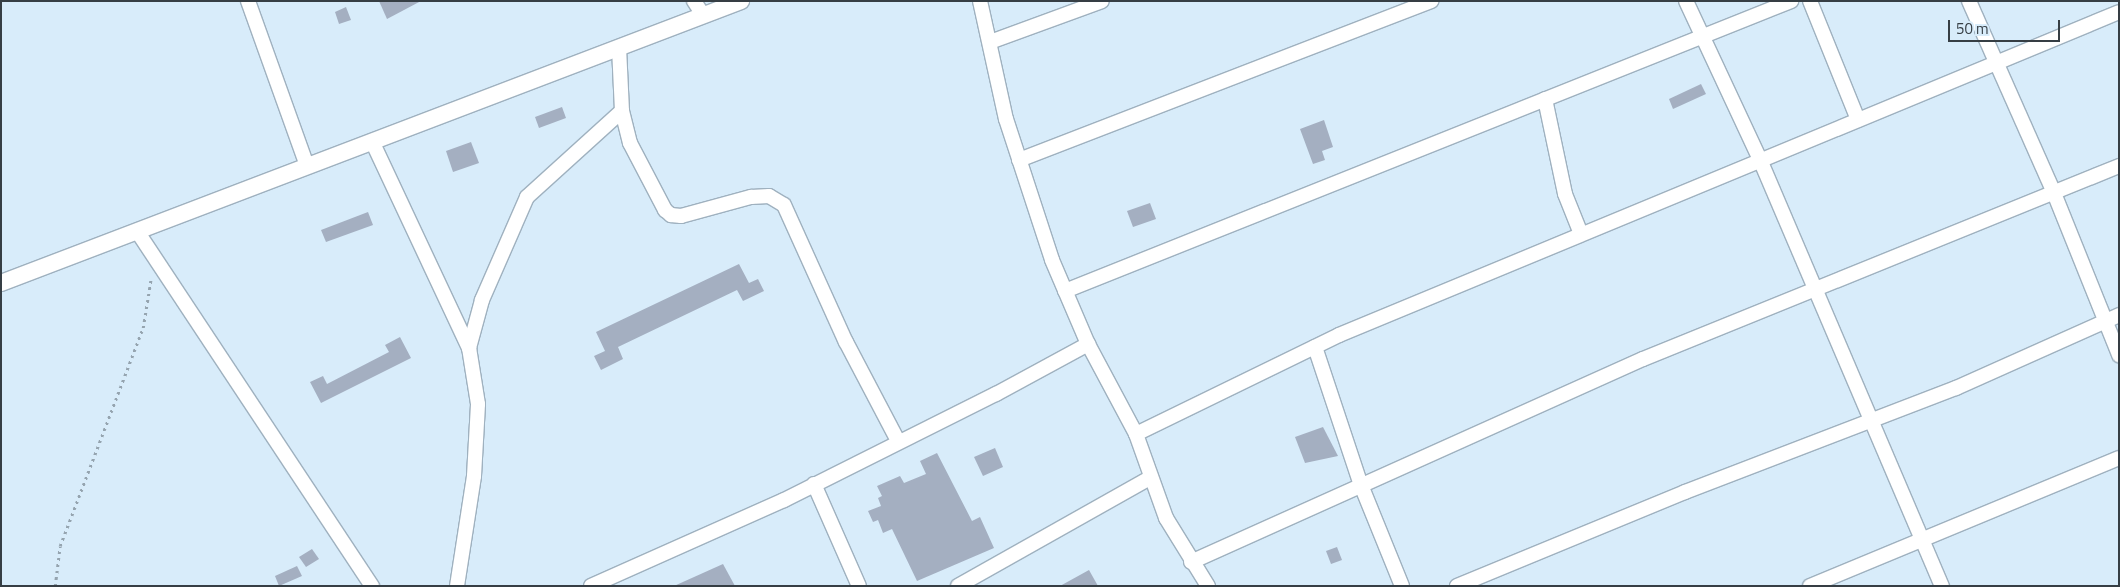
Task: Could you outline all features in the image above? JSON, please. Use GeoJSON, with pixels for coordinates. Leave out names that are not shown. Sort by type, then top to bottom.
{"type":"FeatureCollection","features":[{"type":"Feature","properties":{"kind":"street"},"geometry":{"type":"LineString","coordinates":[[248,1],[308,166]]}},
{"type":"Feature","properties":{"kind":"street"},"geometry":{"type":"LineString","coordinates":[[694,1],[703,15]]}},
{"type":"Feature","properties":{"kind":"street"},"geometry":{"type":"LineString","coordinates":[[1,283],[741,1]]}},
{"type":"Feature","properties":{"kind":"street"},"geometry":{"type":"LineString","coordinates":[[980,1],[1006,119],[1065,291],[1088,344],[1136,434],[1150,478],[1166,518],[1191,562],[1208,586]]}},
{"type":"Feature","properties":{"kind":"street"},"geometry":{"type":"LineString","coordinates":[[990,42],[1102,1]]}},
{"type":"Feature","properties":{"kind":"street"},"geometry":{"type":"LineString","coordinates":[[1019,160],[1431,1]]}},
{"type":"Feature","properties":{"kind":"street"},"geometry":{"type":"LineString","coordinates":[[1686,1],[1700,36],[1762,162],[1942,586]]}},
{"type":"Feature","properties":{"kind":"street"},"geometry":{"type":"LineString","coordinates":[[1065,291],[1791,1]]}},
{"type":"Feature","properties":{"kind":"street"},"geometry":{"type":"LineString","coordinates":[[1810,1],[1858,120]]}},
{"type":"Feature","properties":{"kind":"street"},"geometry":{"type":"LineString","coordinates":[[1969,1],[2054,193],[2119,356]]}},
{"type":"Feature","properties":{"kind":"street"},"geometry":{"type":"LineString","coordinates":[[1136,434],[1315,347],[1581,234],[1762,162],[1858,120],[2119,12]]}},
{"type":"Feature","properties":{"kind":"street"},"geometry":{"type":"LineString","coordinates":[[619,47],[622,111],[630,143],[665,210],[671,215],[681,216],[751,198],[769,196],[784,205],[846,342],[898,441]]}},
{"type":"Feature","properties":{"kind":"street"},"geometry":{"type":"LineString","coordinates":[[1545,99],[1565,194],[1581,234]]}},
{"type":"Feature","properties":{"kind":"street"},"geometry":{"type":"LineString","coordinates":[[469,348],[482,300],[527,197],[622,111]]}},
{"type":"Feature","properties":{"kind":"street"},"geometry":{"type":"LineString","coordinates":[[372,141],[469,348],[478,404],[474,476],[457,586]]}},
{"type":"Feature","properties":{"kind":"street"},"geometry":{"type":"LineString","coordinates":[[1191,562],[1643,359],[2119,166]]}},
{"type":"Feature","properties":{"kind":"street"},"geometry":{"type":"LineString","coordinates":[[138,231],[372,586]]}},
{"type":"Feature","properties":{"kind":"street"},"geometry":{"type":"LineString","coordinates":[[1457,586],[1685,492],[1956,388],[2119,315]]}},
{"type":"Feature","properties":{"kind":"street"},"geometry":{"type":"LineString","coordinates":[[592,586],[814,484],[996,394],[1088,344]]}},
{"type":"Feature","properties":{"kind":"street"},"geometry":{"type":"LineString","coordinates":[[1315,347],[1361,485],[1402,586]]}},
{"type":"Feature","properties":{"kind":"street"},"geometry":{"type":"LineString","coordinates":[[1810,586],[2119,458]]}},
{"type":"Feature","properties":{"kind":"street"},"geometry":{"type":"LineString","coordinates":[[958,586],[1150,478]]}},
{"type":"Feature","properties":{"kind":"street"},"geometry":{"type":"LineString","coordinates":[[814,484],[859,586]]}},
{"type":"Feature","properties":{"kind":"path"},"geometry":{"type":"LineString","coordinates":[[55,586],[60,546],[142,328],[154,257]]}},
{"type":"Feature","properties":{"kind":"building"},"geometry":{"type":"Polygon","coordinates":[[[379,1],[421,1],[387,19],[379,1]]]}},
{"type":"Feature","properties":{"kind":"building"},"geometry":{"type":"Polygon","coordinates":[[[346,7],[351,20],[339,24],[335,12],[346,7]]]}},
{"type":"Feature","properties":{"kind":"building"},"geometry":{"type":"Polygon","coordinates":[[[1701,84],[1706,94],[1673,109],[1669,99],[1701,84]]]}},
{"type":"Feature","properties":{"kind":"building"},"geometry":{"type":"Polygon","coordinates":[[[562,107],[566,118],[539,128],[535,117],[562,107]]]}},
{"type":"Feature","properties":{"kind":"building"},"geometry":{"type":"Polygon","coordinates":[[[1324,120],[1333,147],[1322,151],[1325,160],[1313,164],[1300,129],[1324,120]]]}},
{"type":"Feature","properties":{"kind":"building"},"geometry":{"type":"Polygon","coordinates":[[[471,142],[479,163],[453,172],[446,151],[471,142]]]}},
{"type":"Feature","properties":{"kind":"building"},"geometry":{"type":"Polygon","coordinates":[[[1150,203],[1156,219],[1133,227],[1127,211],[1150,203]]]}},
{"type":"Feature","properties":{"kind":"building"},"geometry":{"type":"Polygon","coordinates":[[[368,212],[373,225],[326,242],[321,230],[368,212]]]}},
{"type":"Feature","properties":{"kind":"building"},"geometry":{"type":"Polygon","coordinates":[[[739,264],[749,283],[758,279],[764,291],[743,301],[737,290],[618,347],[623,359],[601,370],[594,356],[605,351],[596,332],[739,264]]]}},
{"type":"Feature","properties":{"kind":"building"},"geometry":{"type":"Polygon","coordinates":[[[400,337],[411,358],[321,403],[310,382],[323,376],[327,384],[389,352],[385,345],[400,337]]]}},
{"type":"Feature","properties":{"kind":"building"},"geometry":{"type":"Polygon","coordinates":[[[1323,427],[1338,456],[1305,463],[1295,437],[1323,427]]]}},
{"type":"Feature","properties":{"kind":"building"},"geometry":{"type":"Polygon","coordinates":[[[995,448],[1003,467],[983,476],[974,457],[995,448]]]}},
{"type":"Feature","properties":{"kind":"building"},"geometry":{"type":"Polygon","coordinates":[[[937,453],[972,521],[980,517],[994,548],[917,581],[892,529],[883,533],[878,520],[873,522],[868,511],[881,506],[878,498],[882,496],[877,486],[900,476],[904,483],[926,474],[920,461],[937,453]]]}},
{"type":"Feature","properties":{"kind":"building"},"geometry":{"type":"Polygon","coordinates":[[[1337,547],[1342,560],[1331,564],[1326,551],[1337,547]]]}},
{"type":"Feature","properties":{"kind":"building"},"geometry":{"type":"Polygon","coordinates":[[[312,549],[319,559],[306,567],[299,557],[312,549]]]}},
{"type":"Feature","properties":{"kind":"building"},"geometry":{"type":"Polygon","coordinates":[[[723,564],[735,586],[674,586],[723,564]]]}},
{"type":"Feature","properties":{"kind":"building"},"geometry":{"type":"Polygon","coordinates":[[[297,566],[302,576],[279,586],[275,576],[297,566]]]}},
{"type":"Feature","properties":{"kind":"building"},"geometry":{"type":"Polygon","coordinates":[[[1089,570],[1098,586],[1060,586],[1089,570]]]}}]}
